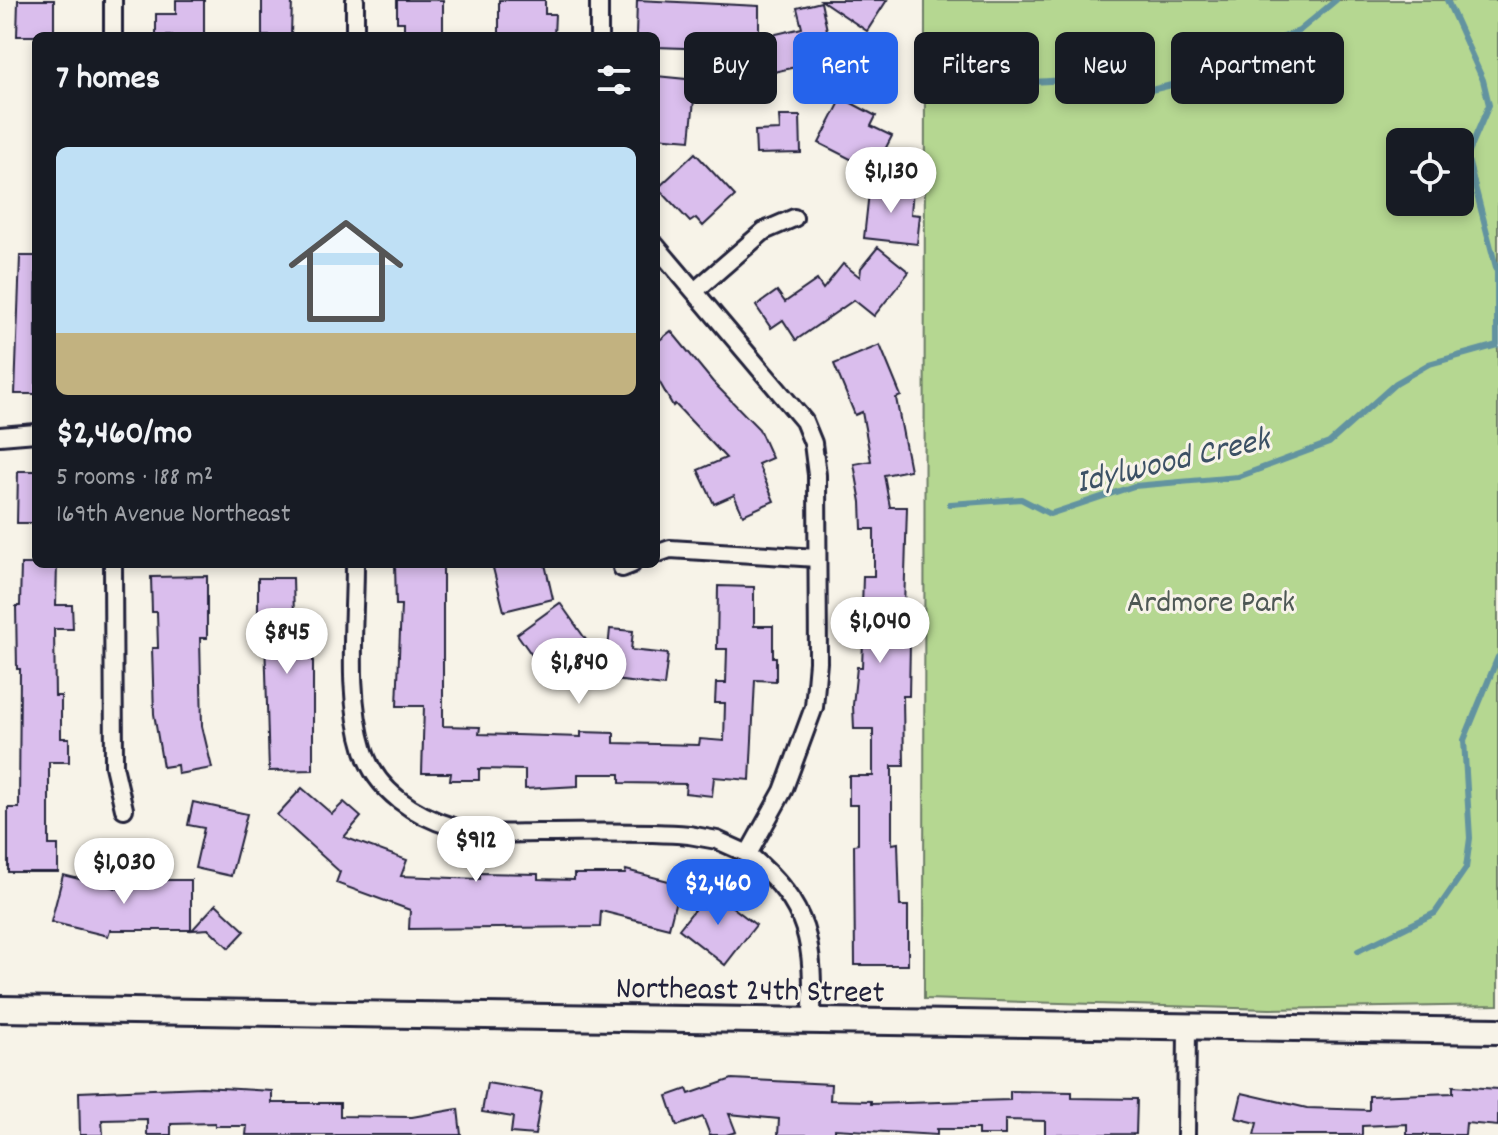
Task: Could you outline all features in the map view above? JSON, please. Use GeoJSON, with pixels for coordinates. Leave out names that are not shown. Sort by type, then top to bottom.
{"type":"FeatureCollection","features":[{"type":"Feature","properties":{"kind":"main road","name":"Northeast 24th Street"},"geometry":{"type":"LineString","coordinates":[[0,1009],[1498,1031]]}},
{"type":"Feature","properties":{"kind":"street"},"geometry":{"type":"LineString","coordinates":[[113,0],[113,32]]}},
{"type":"Feature","properties":{"kind":"street"},"geometry":{"type":"LineString","coordinates":[[355,0],[355,32]]}},
{"type":"Feature","properties":{"kind":"street"},"geometry":{"type":"LineString","coordinates":[[599,0],[599,32]]}},
{"type":"Feature","properties":{"kind":"street"},"geometry":{"type":"LineString","coordinates":[[696,290],[764,231],[794,218]]}},
{"type":"Feature","properties":{"kind":"street"},"geometry":{"type":"LineString","coordinates":[[660,250],[804,421],[813,443],[817,475],[818,662],[814,707],[788,780],[748,854]]}},
{"type":"Feature","properties":{"kind":"street"},"geometry":{"type":"LineString","coordinates":[[0,436],[32,433]]}},
{"type":"Feature","properties":{"kind":"street"},"geometry":{"type":"LineString","coordinates":[[660,553],[670,549],[817,558]]}},
{"type":"Feature","properties":{"kind":"street"},"geometry":{"type":"LineString","coordinates":[[113,568],[114,766],[124,809]]}},
{"type":"Feature","properties":{"kind":"street"},"geometry":{"type":"LineString","coordinates":[[355,568],[355,713],[365,754],[379,780],[399,800],[455,828],[489,833],[689,835],[717,840],[748,854],[783,889],[801,916],[813,958],[812,1021]]}},
{"type":"Feature","properties":{"kind":"street"},"geometry":{"type":"LineString","coordinates":[[1186,1135],[1187,1027]]}},
{"type":"Feature","properties":{"kind":"green space","name":"Ardmore Park"},"geometry":{"type":"Polygon","coordinates":[[[925,0],[1498,0],[1498,1005],[1270,1009],[924,999],[925,104],[1039,104],[1039,32],[925,32],[925,0]]]}},
{"type":"Feature","properties":{"kind":"building"},"geometry":{"type":"Polygon","coordinates":[[[18,0],[54,0],[54,32],[17,36],[18,0]]]}},
{"type":"Feature","properties":{"kind":"building"},"geometry":{"type":"Polygon","coordinates":[[[176,0],[204,0],[204,32],[156,32],[156,14],[176,14],[176,0]]]}},
{"type":"Feature","properties":{"kind":"building"},"geometry":{"type":"Polygon","coordinates":[[[262,0],[292,0],[291,32],[262,32],[262,0]]]}},
{"type":"Feature","properties":{"kind":"building"},"geometry":{"type":"Polygon","coordinates":[[[397,0],[443,0],[443,32],[404,32],[404,22],[397,22],[397,0]]]}},
{"type":"Feature","properties":{"kind":"building"},"geometry":{"type":"Polygon","coordinates":[[[499,0],[545,0],[545,14],[555,14],[554,32],[499,32],[499,0]]]}},
{"type":"Feature","properties":{"kind":"building"},"geometry":{"type":"Polygon","coordinates":[[[637,0],[759,6],[759,32],[684,32],[684,48],[660,47],[660,32],[636,32],[637,0]]]}},
{"type":"Feature","properties":{"kind":"building"},"geometry":{"type":"Polygon","coordinates":[[[821,0],[887,0],[867,31],[821,0]]]}},
{"type":"Feature","properties":{"kind":"building"},"geometry":{"type":"Polygon","coordinates":[[[821,2],[827,32],[793,32],[793,67],[777,71],[777,34],[802,28],[797,8],[821,2]]]}},
{"type":"Feature","properties":{"kind":"building"},"geometry":{"type":"Polygon","coordinates":[[[660,76],[684,79],[684,104],[694,104],[690,140],[660,137],[660,76]]]}},
{"type":"Feature","properties":{"kind":"building"},"geometry":{"type":"Polygon","coordinates":[[[839,104],[853,104],[876,116],[871,126],[892,136],[874,171],[819,143],[839,104]]]}},
{"type":"Feature","properties":{"kind":"building"},"geometry":{"type":"Polygon","coordinates":[[[779,116],[800,116],[801,153],[756,154],[755,131],[780,130],[779,116]]]}},
{"type":"Feature","properties":{"kind":"building"},"geometry":{"type":"Polygon","coordinates":[[[695,153],[735,196],[703,226],[696,218],[690,222],[660,190],[660,186],[695,153]]]}},
{"type":"Feature","properties":{"kind":"building"},"geometry":{"type":"Polygon","coordinates":[[[870,183],[913,188],[911,214],[920,215],[917,244],[864,238],[870,183]]]}},
{"type":"Feature","properties":{"kind":"building"},"geometry":{"type":"Polygon","coordinates":[[[878,247],[909,272],[874,316],[854,300],[796,340],[783,320],[771,328],[756,306],[777,291],[785,302],[817,280],[823,289],[843,264],[860,277],[861,268],[878,247]]]}},
{"type":"Feature","properties":{"kind":"building"},"geometry":{"type":"Polygon","coordinates":[[[20,256],[32,256],[32,394],[15,394],[20,256]]]}},
{"type":"Feature","properties":{"kind":"building"},"geometry":{"type":"Polygon","coordinates":[[[671,331],[713,382],[759,429],[772,458],[758,464],[774,501],[743,515],[734,495],[714,504],[698,470],[726,458],[675,404],[673,406],[660,383],[660,340],[671,331]]]}},
{"type":"Feature","properties":{"kind":"building"},"geometry":{"type":"Polygon","coordinates":[[[880,345],[901,396],[896,398],[910,470],[884,475],[890,507],[907,507],[903,642],[910,642],[909,696],[903,696],[904,766],[892,766],[892,844],[898,843],[900,906],[908,906],[908,965],[855,965],[854,845],[858,844],[858,805],[849,805],[849,776],[873,776],[873,729],[854,729],[853,705],[857,667],[862,667],[863,641],[873,641],[874,608],[862,608],[863,576],[874,576],[874,529],[862,529],[854,464],[871,461],[862,412],[855,415],[834,364],[880,345]]]}},
{"type":"Feature","properties":{"kind":"building"},"geometry":{"type":"Polygon","coordinates":[[[18,471],[32,471],[32,523],[17,523],[18,471]]]}},
{"type":"Feature","properties":{"kind":"building"},"geometry":{"type":"Polygon","coordinates":[[[21,564],[32,564],[32,568],[57,568],[56,605],[72,605],[73,629],[54,629],[55,696],[61,696],[61,738],[69,738],[69,762],[49,762],[49,845],[58,845],[58,872],[8,872],[8,808],[19,808],[20,669],[17,669],[16,606],[20,606],[21,564]]]}},
{"type":"Feature","properties":{"kind":"building"},"geometry":{"type":"Polygon","coordinates":[[[395,568],[443,568],[443,726],[480,727],[479,734],[581,737],[581,732],[614,733],[614,743],[699,745],[700,739],[724,741],[725,703],[715,703],[716,683],[726,683],[727,649],[717,649],[718,586],[754,587],[754,626],[773,626],[776,681],[755,680],[750,780],[714,777],[712,796],[685,793],[686,784],[620,783],[620,774],[578,774],[578,786],[525,789],[525,770],[479,769],[479,780],[450,780],[451,773],[422,773],[424,706],[397,706],[401,605],[396,605],[395,568]]]}},
{"type":"Feature","properties":{"kind":"building"},"geometry":{"type":"Polygon","coordinates":[[[493,568],[546,568],[553,599],[504,611],[493,568]]]}},
{"type":"Feature","properties":{"kind":"building"},"geometry":{"type":"Polygon","coordinates":[[[207,576],[207,638],[200,638],[202,726],[212,768],[178,774],[177,765],[163,767],[154,714],[152,648],[158,648],[157,612],[152,612],[151,577],[207,576]]]}},
{"type":"Feature","properties":{"kind":"building"},"geometry":{"type":"Polygon","coordinates":[[[258,578],[293,578],[294,617],[313,617],[313,770],[269,771],[265,639],[258,639],[258,578]]]}},
{"type":"Feature","properties":{"kind":"building"},"geometry":{"type":"Polygon","coordinates":[[[560,603],[596,654],[553,685],[517,634],[560,603]]]}},
{"type":"Feature","properties":{"kind":"building"},"geometry":{"type":"Polygon","coordinates":[[[610,629],[633,631],[631,650],[668,654],[664,686],[605,679],[610,629]]]}},
{"type":"Feature","properties":{"kind":"building"},"geometry":{"type":"Polygon","coordinates":[[[302,788],[332,814],[344,802],[361,817],[344,837],[407,860],[401,876],[480,879],[480,873],[538,874],[538,879],[574,880],[574,874],[625,874],[626,870],[680,884],[669,928],[601,911],[600,927],[409,929],[410,910],[336,883],[340,872],[277,815],[302,788]]]}},
{"type":"Feature","properties":{"kind":"building"},"geometry":{"type":"Polygon","coordinates":[[[193,802],[247,814],[231,876],[195,868],[204,828],[188,825],[193,802]]]}},
{"type":"Feature","properties":{"kind":"building"},"geometry":{"type":"Polygon","coordinates":[[[63,875],[132,892],[131,880],[191,880],[191,930],[110,930],[108,936],[51,922],[63,875]]]}},
{"type":"Feature","properties":{"kind":"building"},"geometry":{"type":"Polygon","coordinates":[[[710,890],[756,925],[725,965],[679,929],[710,890]]]}},
{"type":"Feature","properties":{"kind":"building"},"geometry":{"type":"Polygon","coordinates":[[[216,904],[245,931],[229,948],[209,929],[192,930],[216,904]]]}},
{"type":"Feature","properties":{"kind":"building"},"geometry":{"type":"Polygon","coordinates":[[[732,1079],[831,1084],[830,1100],[871,1101],[871,1104],[1010,1100],[1010,1091],[1072,1092],[1072,1098],[1137,1099],[1136,1134],[1045,1135],[1045,1121],[1005,1120],[1005,1135],[978,1135],[978,1129],[937,1129],[937,1135],[835,1129],[835,1135],[778,1135],[779,1119],[729,1114],[736,1132],[726,1135],[710,1135],[703,1117],[677,1126],[667,1096],[687,1089],[689,1094],[732,1079]]]}},
{"type":"Feature","properties":{"kind":"building"},"geometry":{"type":"Polygon","coordinates":[[[487,1083],[542,1092],[535,1135],[511,1133],[513,1117],[482,1112],[487,1083]]]}},
{"type":"Feature","properties":{"kind":"building"},"geometry":{"type":"Polygon","coordinates":[[[1453,1086],[1498,1089],[1498,1126],[1466,1123],[1465,1135],[1407,1135],[1407,1124],[1362,1126],[1362,1135],[1254,1135],[1257,1123],[1236,1118],[1242,1093],[1307,1108],[1369,1110],[1369,1096],[1453,1093],[1453,1086]]]}},
{"type":"Feature","properties":{"kind":"building"},"geometry":{"type":"Polygon","coordinates":[[[202,1087],[272,1091],[272,1103],[340,1103],[340,1116],[412,1117],[458,1109],[461,1135],[246,1135],[247,1126],[215,1126],[215,1123],[171,1124],[171,1135],[147,1135],[147,1119],[102,1120],[103,1135],[80,1135],[79,1092],[202,1087]]]}},
{"type":"Feature","properties":{"kind":"waterway"},"geometry":{"type":"LineString","coordinates":[[1039,82],[1085,79],[1147,91],[1188,81],[1228,59],[1299,31],[1336,0]]}},
{"type":"Feature","properties":{"kind":"waterway","name":"Idylwood Creek"},"geometry":{"type":"LineString","coordinates":[[950,504],[1021,499],[1050,514],[1134,486],[1238,477],[1329,443],[1396,383],[1429,364],[1497,345],[1497,271],[1467,156],[1489,105],[1483,80],[1447,0]]}},
{"type":"Feature","properties":{"kind":"waterway"},"geometry":{"type":"LineString","coordinates":[[1358,951],[1435,913],[1466,868],[1470,838],[1464,740],[1498,657]]}}]}
